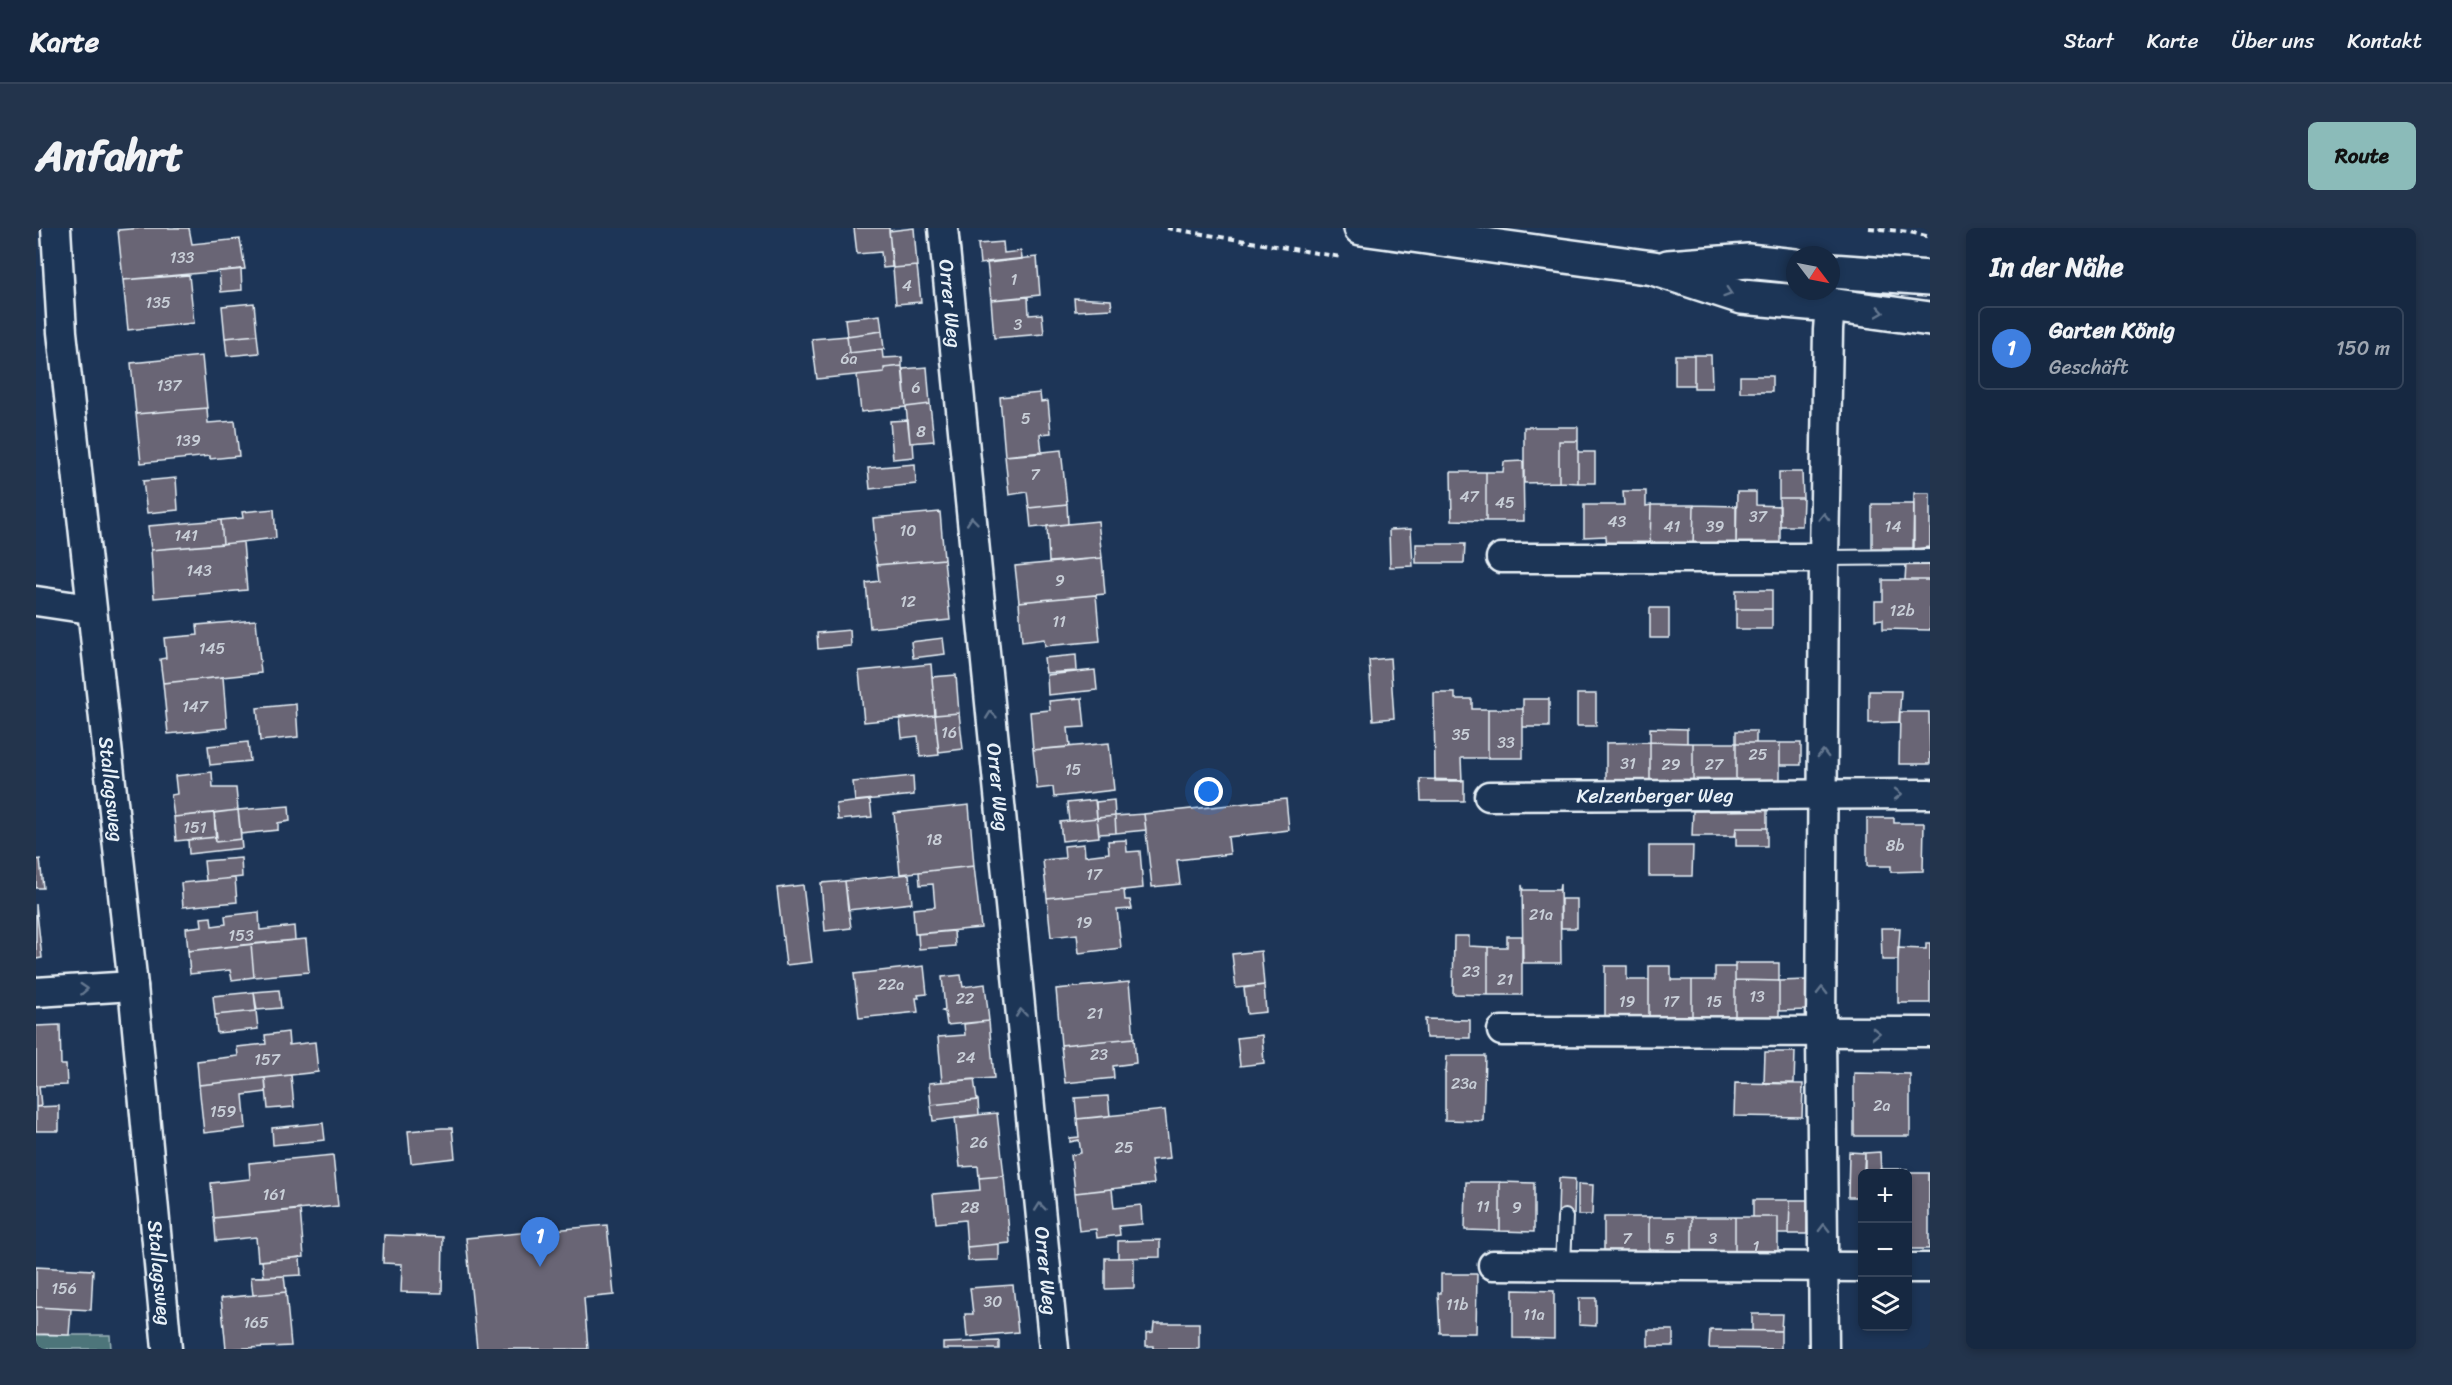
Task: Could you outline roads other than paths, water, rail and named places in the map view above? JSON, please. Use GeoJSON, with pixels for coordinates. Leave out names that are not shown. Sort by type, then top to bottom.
{"type":"FeatureCollection","features":[{"type":"Feature","properties":{"kind":"street","name":"Stallagsweg"},"geometry":{"type":"LineString","coordinates":[[56,228],[62,332],[90,609],[133,986],[167,1349]]}},
{"type":"Feature","properties":{"kind":"street","name":"Orrer Weg"},"geometry":{"type":"LineString","coordinates":[[943,228],[1054,1349]]}},
{"type":"Feature","properties":{"kind":"street"},"geometry":{"type":"LineString","coordinates":[[1361,228],[1451,234],[1653,268],[1742,297],[1786,298]]}},
{"type":"Feature","properties":{"kind":"street"},"geometry":{"type":"LineString","coordinates":[[1653,268],[1748,261],[1786,265]]}},
{"type":"Feature","properties":{"kind":"street"},"geometry":{"type":"LineString","coordinates":[[1840,271],[1930,278]]}},
{"type":"Feature","properties":{"kind":"street"},"geometry":{"type":"LineString","coordinates":[[1824,1349],[1821,1033],[1828,330],[1825,300]]}},
{"type":"Feature","properties":{"kind":"street"},"geometry":{"type":"LineString","coordinates":[[1835,300],[1930,319]]}},
{"type":"Feature","properties":{"kind":"street"},"geometry":{"type":"LineString","coordinates":[[1501,558],[1824,558]]}},
{"type":"Feature","properties":{"kind":"street"},"geometry":{"type":"LineString","coordinates":[[36,601],[90,609]]}},
{"type":"Feature","properties":{"kind":"street","name":"Kelzenberger Weg"},"geometry":{"type":"LineString","coordinates":[[1489,796],[1930,794]]}},
{"type":"Feature","properties":{"kind":"street"},"geometry":{"type":"LineString","coordinates":[[36,992],[133,986]]}},
{"type":"Feature","properties":{"kind":"street"},"geometry":{"type":"LineString","coordinates":[[1502,1030],[1930,1032]]}},
{"type":"Feature","properties":{"kind":"street"},"geometry":{"type":"LineString","coordinates":[[1493,1266],[1858,1267]]}},
{"type":"Feature","properties":{"kind":"street"},"geometry":{"type":"LineString","coordinates":[[1912,1268],[1930,1268]]}},
{"type":"Feature","properties":{"kind":"lane"},"geometry":{"type":"LineString","coordinates":[[1824,558],[1930,557]]}},
{"type":"Feature","properties":{"kind":"lane"},"geometry":{"type":"LineString","coordinates":[[1563,1266],[1565,1217]]}},
{"type":"Feature","properties":{"kind":"place","name":"Garten König"},"geometry":{"type":"Point","coordinates":[540,1267]}}]}
